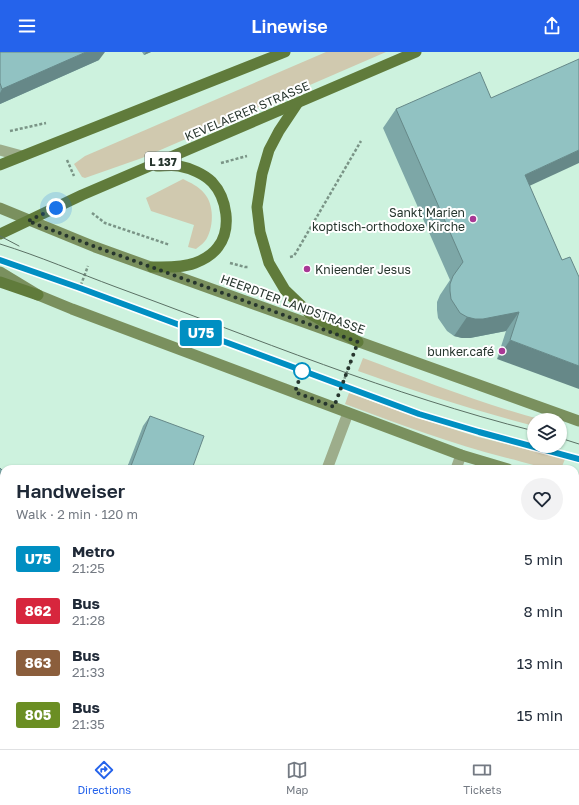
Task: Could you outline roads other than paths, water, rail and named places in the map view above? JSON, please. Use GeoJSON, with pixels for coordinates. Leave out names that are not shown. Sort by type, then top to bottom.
{"type":"FeatureCollection","features":[{"type":"Feature","properties":{"kind":"main road"},"geometry":{"type":"LineString","coordinates":[[0,165],[285,52]]}},
{"type":"Feature","properties":{"kind":"main road","name":"KEVELAERER STRASSE"},"geometry":{"type":"LineString","coordinates":[[0,234],[82,196],[416,52]]}},
{"type":"Feature","properties":{"kind":"main road"},"geometry":{"type":"LineString","coordinates":[[298,104],[278,133],[269,150],[262,174],[257,207],[260,232],[269,263],[285,290],[309,313],[358,342]]}},
{"type":"Feature","properties":{"kind":"main road"},"geometry":{"type":"LineString","coordinates":[[152,267],[174,267],[194,263],[206,257],[218,248],[226,230],[226,213],[222,196],[212,182],[196,172],[179,166],[153,166]]}},
{"type":"Feature","properties":{"kind":"main road","name":"HEERDTER LANDSTRASSE"},"geometry":{"type":"LineString","coordinates":[[0,208],[28,221],[152,267],[579,421]]}},
{"type":"Feature","properties":{"kind":"main road"},"geometry":{"type":"LineString","coordinates":[[0,272],[38,295]]}},
{"type":"Feature","properties":{"kind":"main road"},"geometry":{"type":"LineString","coordinates":[[0,282],[461,455],[495,465]]}},
{"type":"Feature","properties":{"kind":"lane"},"geometry":{"type":"LineString","coordinates":[[0,150],[22,156]]}},
{"type":"Feature","properties":{"kind":"lane"},"geometry":{"type":"LineString","coordinates":[[328,465],[348,412]]}},
{"type":"Feature","properties":{"kind":"lane"},"geometry":{"type":"LineString","coordinates":[[457,465],[461,455]]}},
{"type":"Feature","properties":{"kind":"tram line"},"geometry":{"type":"LineString","coordinates":[[0,236],[19,246]]}},
{"type":"Feature","properties":{"kind":"tram line"},"geometry":{"type":"LineString","coordinates":[[0,244],[44,259],[324,365],[481,417],[527,429]]}},
{"type":"Feature","properties":{"kind":"tram line"},"geometry":{"type":"LineString","coordinates":[[0,260],[80,288],[419,414],[479,433],[579,459]]}},
{"type":"Feature","properties":{"kind":"tram line"},"geometry":{"type":"LineString","coordinates":[[567,440],[579,444]]}},
{"type":"Feature","properties":{"kind":"metro line","name":"U75"},"geometry":{"type":"LineString","coordinates":[[0,260],[80,288],[419,414],[450,424],[579,459]]}},
{"type":"Feature","properties":{"kind":"place","name":"Sankt Marien koptisch-orthodoxe Kirche"},"geometry":{"type":"Point","coordinates":[473,219]}},
{"type":"Feature","properties":{"kind":"place","name":"Knieender Jesus"},"geometry":{"type":"Point","coordinates":[307,269]}},
{"type":"Feature","properties":{"kind":"place","name":"bunker.café"},"geometry":{"type":"Point","coordinates":[502,351]}}]}
